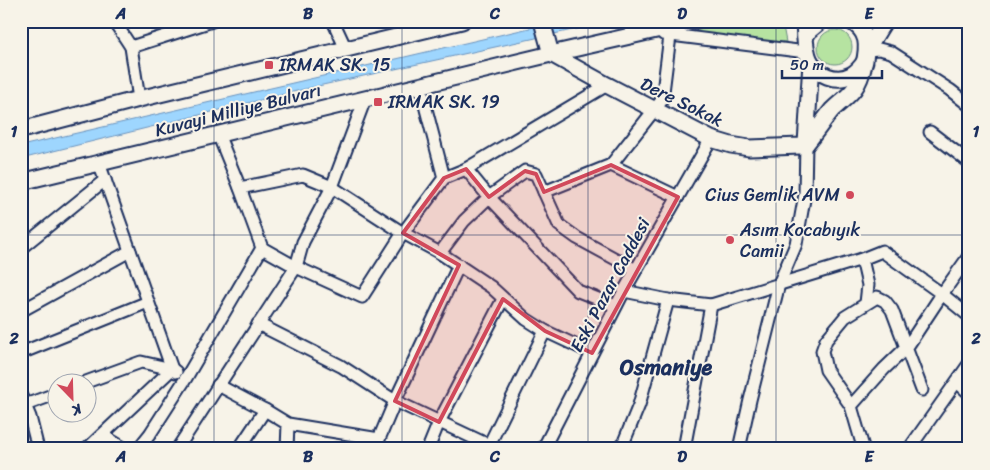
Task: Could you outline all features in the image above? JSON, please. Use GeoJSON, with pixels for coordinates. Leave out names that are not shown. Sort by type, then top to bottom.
{"type":"FeatureCollection","features":[{"type":"Feature","properties":{"kind":"main road","name":"Kuvayi Milliye Bulvarı"},"geometry":{"type":"LineString","coordinates":[[21,130],[139,99],[462,21]]}},
{"type":"Feature","properties":{"kind":"main road"},"geometry":{"type":"LineString","coordinates":[[542,21],[549,47]]}},
{"type":"Feature","properties":{"kind":"main road","name":"Kuvayi Milliye Bulvarı"},"geometry":{"type":"LineString","coordinates":[[21,182],[420,86],[549,47],[652,32],[696,21]]}},
{"type":"Feature","properties":{"kind":"main road"},"geometry":{"type":"LineString","coordinates":[[804,21],[808,50],[817,71],[826,76],[841,78],[851,75],[860,69],[868,50]]}},
{"type":"Feature","properties":{"kind":"main road"},"geometry":{"type":"LineString","coordinates":[[806,144],[809,31],[821,21]]}},
{"type":"Feature","properties":{"kind":"main road"},"geometry":{"type":"LineString","coordinates":[[806,144],[832,110],[853,91],[862,78],[868,50],[867,41],[854,22]]}},
{"type":"Feature","properties":{"kind":"main road","name":"Dere Sokak"},"geometry":{"type":"LineString","coordinates":[[549,47],[607,85],[711,139],[749,148],[800,146],[806,144]]}},
{"type":"Feature","properties":{"kind":"street"},"geometry":{"type":"LineString","coordinates":[[114,21],[131,47],[139,99]]}},
{"type":"Feature","properties":{"kind":"street"},"geometry":{"type":"LineString","coordinates":[[131,47],[212,21]]}},
{"type":"Feature","properties":{"kind":"street"},"geometry":{"type":"LineString","coordinates":[[333,21],[346,49]]}},
{"type":"Feature","properties":{"kind":"street"},"geometry":{"type":"LineString","coordinates":[[868,50],[884,21]]}},
{"type":"Feature","properties":{"kind":"street"},"geometry":{"type":"LineString","coordinates":[[544,192],[611,165],[655,110],[662,100],[670,28],[808,50]]}},
{"type":"Feature","properties":{"kind":"street"},"geometry":{"type":"LineString","coordinates":[[868,50],[879,49],[891,52],[950,90],[969,105]]}},
{"type":"Feature","properties":{"kind":"street"},"geometry":{"type":"LineString","coordinates":[[218,134],[262,248],[296,267],[362,297],[403,233],[444,178],[466,169],[607,85]]}},
{"type":"Feature","properties":{"kind":"street"},"geometry":{"type":"LineString","coordinates":[[420,86],[444,178]]}},
{"type":"Feature","properties":{"kind":"street"},"geometry":{"type":"LineString","coordinates":[[177,449],[296,267],[304,242],[332,187],[365,99]]}},
{"type":"Feature","properties":{"kind":"street"},"geometry":{"type":"LineString","coordinates":[[930,132],[969,162]]}},
{"type":"Feature","properties":{"kind":"street","name":"Eski Pazar Caddesi"},"geometry":{"type":"LineString","coordinates":[[543,449],[624,291],[711,139]]}},
{"type":"Feature","properties":{"kind":"street"},"geometry":{"type":"LineString","coordinates":[[739,449],[779,284],[796,244],[806,194],[806,144]]}},
{"type":"Feature","properties":{"kind":"street"},"geometry":{"type":"LineString","coordinates":[[99,163],[172,369]]}},
{"type":"Feature","properties":{"kind":"street"},"geometry":{"type":"LineString","coordinates":[[611,165],[678,197]]}},
{"type":"Feature","properties":{"kind":"street"},"geometry":{"type":"LineString","coordinates":[[466,169],[489,197],[578,291],[616,306]]}},
{"type":"Feature","properties":{"kind":"street"},"geometry":{"type":"LineString","coordinates":[[440,253],[464,221],[489,197],[525,170],[536,174],[559,225],[577,238],[636,270]]}},
{"type":"Feature","properties":{"kind":"street"},"geometry":{"type":"LineString","coordinates":[[240,188],[303,175],[332,187],[403,233],[440,253],[491,287],[526,319],[545,331],[592,353]]}},
{"type":"Feature","properties":{"kind":"street"},"geometry":{"type":"LineString","coordinates":[[21,248],[105,180]]}},
{"type":"Feature","properties":{"kind":"street"},"geometry":{"type":"LineString","coordinates":[[138,449],[150,434],[186,378],[262,248]]}},
{"type":"Feature","properties":{"kind":"street"},"geometry":{"type":"LineString","coordinates":[[21,311],[130,251]]}},
{"type":"Feature","properties":{"kind":"street"},"geometry":{"type":"LineString","coordinates":[[624,291],[668,300],[711,305],[862,259],[882,251],[969,316]]}},
{"type":"Feature","properties":{"kind":"street"},"geometry":{"type":"LineString","coordinates":[[852,406],[884,369],[907,347],[969,256]]}},
{"type":"Feature","properties":{"kind":"street"},"geometry":{"type":"LineString","coordinates":[[862,259],[868,285],[866,303]]}},
{"type":"Feature","properties":{"kind":"street"},"geometry":{"type":"LineString","coordinates":[[218,385],[288,424],[378,444],[395,401],[459,266]]}},
{"type":"Feature","properties":{"kind":"street"},"geometry":{"type":"LineString","coordinates":[[862,449],[852,406],[826,370],[822,351],[826,340],[845,317],[877,297],[885,301],[892,310],[922,390]]}},
{"type":"Feature","properties":{"kind":"street"},"geometry":{"type":"LineString","coordinates":[[428,449],[439,422],[503,299]]}},
{"type":"Feature","properties":{"kind":"street"},"geometry":{"type":"LineString","coordinates":[[621,449],[639,406],[668,300]]}},
{"type":"Feature","properties":{"kind":"street"},"geometry":{"type":"LineString","coordinates":[[21,353],[148,302]]}},
{"type":"Feature","properties":{"kind":"street"},"geometry":{"type":"LineString","coordinates":[[684,449],[711,305]]}},
{"type":"Feature","properties":{"kind":"street"},"geometry":{"type":"LineString","coordinates":[[258,324],[341,366],[395,401],[493,447],[545,331]]}},
{"type":"Feature","properties":{"kind":"street"},"geometry":{"type":"LineString","coordinates":[[98,378],[141,362],[172,369],[186,378]]}},
{"type":"Feature","properties":{"kind":"street"},"geometry":{"type":"LineString","coordinates":[[909,449],[969,364]]}},
{"type":"Feature","properties":{"kind":"street"},"geometry":{"type":"LineString","coordinates":[[87,449],[172,369]]}},
{"type":"Feature","properties":{"kind":"street"},"geometry":{"type":"LineString","coordinates":[[957,382],[969,393]]}},
{"type":"Feature","properties":{"kind":"street"},"geometry":{"type":"LineString","coordinates":[[38,449],[26,418],[23,400],[48,395]]}},
{"type":"Feature","properties":{"kind":"street"},"geometry":{"type":"LineString","coordinates":[[240,449],[265,410]]}},
{"type":"Feature","properties":{"kind":"street"},"geometry":{"type":"LineString","coordinates":[[287,449],[288,424]]}},
{"type":"Feature","properties":{"kind":"street"},"geometry":{"type":"LineString","coordinates":[[102,435],[125,449]]}},
{"type":"Feature","properties":{"kind":"highlighted area"},"geometry":{"type":"Polygon","coordinates":[[[611,165],[678,197],[592,353],[545,331],[503,299],[439,422],[395,401],[459,265],[403,233],[444,178],[466,169],[489,197],[525,171],[536,174],[544,192],[611,165]]]}},
{"type":"Feature","properties":{"kind":"green space"},"geometry":{"type":"Polygon","coordinates":[[[723,21],[782,21],[786,42],[682,36],[681,31],[723,21]]]}},
{"type":"Feature","properties":{"kind":"green space"},"geometry":{"type":"Polygon","coordinates":[[[835,30],[842,31],[847,35],[851,40],[851,54],[847,59],[842,63],[835,64],[828,63],[823,59],[819,54],[818,47],[819,40],[823,35],[828,31],[835,30]]]}},
{"type":"Feature","properties":{"kind":"water"},"geometry":{"type":"Polygon","coordinates":[[[560,21],[613,21],[309,88],[21,159],[21,146],[560,21]]]}},
{"type":"Feature","properties":{"kind":"place","name":"IRMAK SK. 15"},"geometry":{"type":"Point","coordinates":[269,65]}},
{"type":"Feature","properties":{"kind":"place","name":"IRMAK SK. 19"},"geometry":{"type":"Point","coordinates":[378,102]}},
{"type":"Feature","properties":{"kind":"place","name":"Cius Gemlik AVM"},"geometry":{"type":"Point","coordinates":[850,195]}},
{"type":"Feature","properties":{"kind":"place","name":"Asım Kocabıyık Camii"},"geometry":{"type":"Point","coordinates":[730,240]}},
{"type":"Feature","properties":{"kind":"district","name":"Osmaniye"},"geometry":{"type":"Point","coordinates":[666,367]}}]}
